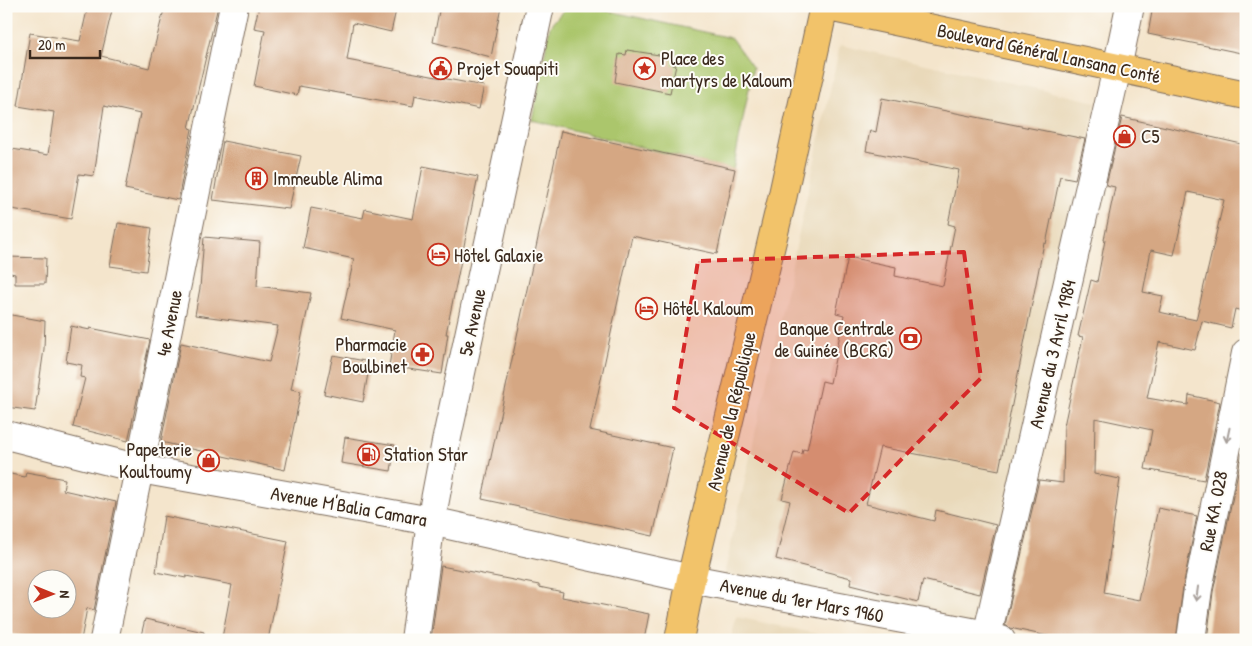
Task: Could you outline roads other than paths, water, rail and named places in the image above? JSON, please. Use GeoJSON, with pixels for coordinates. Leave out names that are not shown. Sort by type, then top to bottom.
{"type":"FeatureCollection","features":[{"type":"Feature","properties":{"kind":"main road","name":"Boulevard Général Lansana Conté"},"geometry":{"type":"LineString","coordinates":[[824,6],[1246,94]]}},
{"type":"Feature","properties":{"kind":"main road","name":"Avenue de la République"},"geometry":{"type":"LineString","coordinates":[[679,640],[691,579],[782,199],[824,6]]}},
{"type":"Feature","properties":{"kind":"street","name":"4e Avenue"},"geometry":{"type":"LineString","coordinates":[[104,640],[234,6]]}},
{"type":"Feature","properties":{"kind":"street","name":"5e Avenue"},"geometry":{"type":"LineString","coordinates":[[414,640],[431,521],[448,432],[540,6]]}},
{"type":"Feature","properties":{"kind":"street","name":"Avenue du 3 Avril 1984"},"geometry":{"type":"LineString","coordinates":[[992,638],[1130,6]]}},
{"type":"Feature","properties":{"kind":"street","name":"Rue KA. 028"},"geometry":{"type":"LineString","coordinates":[[1191,640],[1198,589],[1246,353]]}},
{"type":"Feature","properties":{"kind":"street","name":"Avenue M'Balia Camara"},"geometry":{"type":"LineString","coordinates":[[6,435],[140,469],[431,521],[691,579]]}},
{"type":"Feature","properties":{"kind":"street","name":"Avenue du 1er Mars 1960"},"geometry":{"type":"LineString","coordinates":[[691,579],[992,638]]}},
{"type":"Feature","properties":{"kind":"place","name":"Projet Souapiti"},"geometry":{"type":"Point","coordinates":[441,68]}},
{"type":"Feature","properties":{"kind":"place","name":"Place des martyrs de Kaloum"},"geometry":{"type":"Point","coordinates":[645,69]}},
{"type":"Feature","properties":{"kind":"place","name":"C5"},"geometry":{"type":"Point","coordinates":[1125,136]}},
{"type":"Feature","properties":{"kind":"place","name":"Immeuble Alima"},"geometry":{"type":"Point","coordinates":[257,178]}},
{"type":"Feature","properties":{"kind":"place","name":"Hôtel Galaxie"},"geometry":{"type":"Point","coordinates":[438,255]}},
{"type":"Feature","properties":{"kind":"place","name":"Hôtel Kaloum"},"geometry":{"type":"Point","coordinates":[647,308]}},
{"type":"Feature","properties":{"kind":"place","name":"Banque Centrale de Guinée (BCRG)"},"geometry":{"type":"Point","coordinates":[910,339]}},
{"type":"Feature","properties":{"kind":"place","name":"Pharmacie Boulbinet"},"geometry":{"type":"Point","coordinates":[423,355]}},
{"type":"Feature","properties":{"kind":"place","name":"Station Star"},"geometry":{"type":"Point","coordinates":[368,454]}},
{"type":"Feature","properties":{"kind":"place","name":"Papeterie Koultoumy"},"geometry":{"type":"Point","coordinates":[208,460]}}]}
